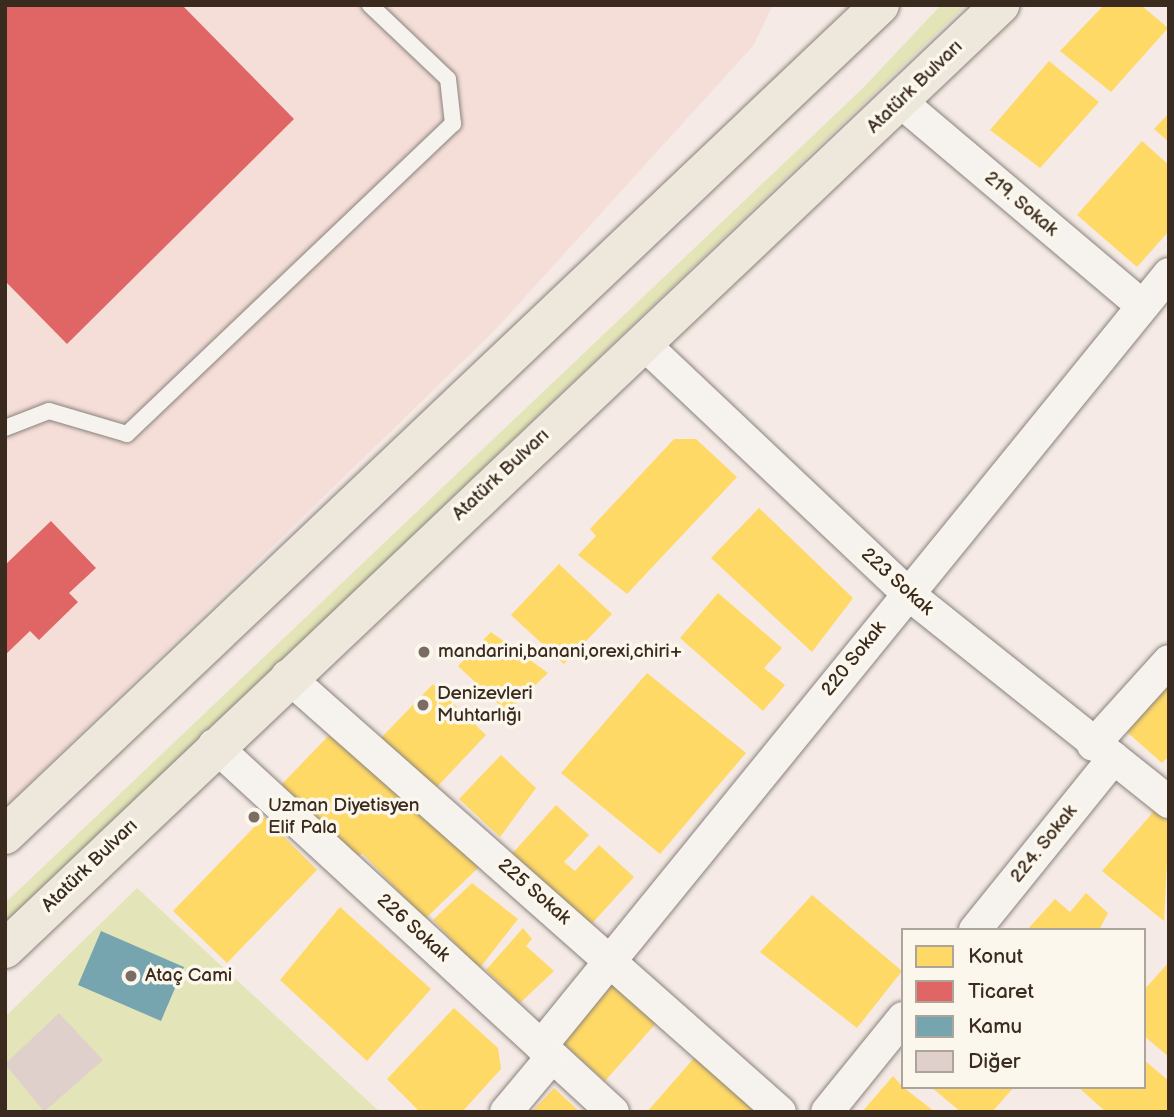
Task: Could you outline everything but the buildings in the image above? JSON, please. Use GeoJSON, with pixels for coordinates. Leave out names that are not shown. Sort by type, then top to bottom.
{"type":"FeatureCollection","features":[{"type":"Feature","properties":{"kind":"highway"},"geometry":{"type":"LineString","coordinates":[[5,835],[880,5]]}},
{"type":"Feature","properties":{"kind":"highway","name":"Atatürk Bulvarı"},"geometry":{"type":"LineString","coordinates":[[5,949],[214,745],[901,102],[1000,5]]}},
{"type":"Feature","properties":{"kind":"street","name":"219. Sokak"},"geometry":{"type":"LineString","coordinates":[[901,102],[1142,306]]}},
{"type":"Feature","properties":{"kind":"street","name":"220 Sokak"},"geometry":{"type":"LineString","coordinates":[[506,1112],[611,960],[1169,274]]}},
{"type":"Feature","properties":{"kind":"street","name":"223 Sokak"},"geometry":{"type":"LineString","coordinates":[[642,342],[907,593],[1169,802]]}},
{"type":"Feature","properties":{"kind":"street","name":"224. Sokak"},"geometry":{"type":"LineString","coordinates":[[976,928],[1169,661]]}},
{"type":"Feature","properties":{"kind":"street","name":"225 Sokak"},"geometry":{"type":"LineString","coordinates":[[287,676],[780,1112]]}},
{"type":"Feature","properties":{"kind":"street","name":"226 Sokak"},"geometry":{"type":"LineString","coordinates":[[214,745],[613,1112]]}},
{"type":"Feature","properties":{"kind":"street"},"geometry":{"type":"LineString","coordinates":[[827,1112],[901,1020]]}},
{"type":"Feature","properties":{"kind":"lane"},"geometry":{"type":"LineString","coordinates":[[5,428],[49,411],[127,434],[453,124],[448,79],[370,5]]}},
{"type":"Feature","properties":{"kind":"shaded area"},"geometry":{"type":"Polygon","coordinates":[[[5,5],[773,5],[753,46],[495,330],[5,807],[5,5]]]}},
{"type":"Feature","properties":{"kind":"green space"},"geometry":{"type":"Polygon","coordinates":[[[941,5],[966,5],[5,926],[5,903],[863,88],[941,5]]]}},
{"type":"Feature","properties":{"kind":"green space"},"geometry":{"type":"Polygon","coordinates":[[[137,888],[380,1112],[5,1112],[5,1017],[137,888]]]}},
{"type":"Feature","properties":{"kind":"place","name":"mandarini,banani,orexi,chiri+"},"geometry":{"type":"Point","coordinates":[424,652]}},
{"type":"Feature","properties":{"kind":"place","name":"Denizevleri Muhtarlığı"},"geometry":{"type":"Point","coordinates":[423,705]}},
{"type":"Feature","properties":{"kind":"place","name":"Uzman Diyetisyen Elif Pala"},"geometry":{"type":"Point","coordinates":[254,817]}},
{"type":"Feature","properties":{"kind":"place","name":"Ataç Cami"},"geometry":{"type":"Point","coordinates":[131,976]}}]}
